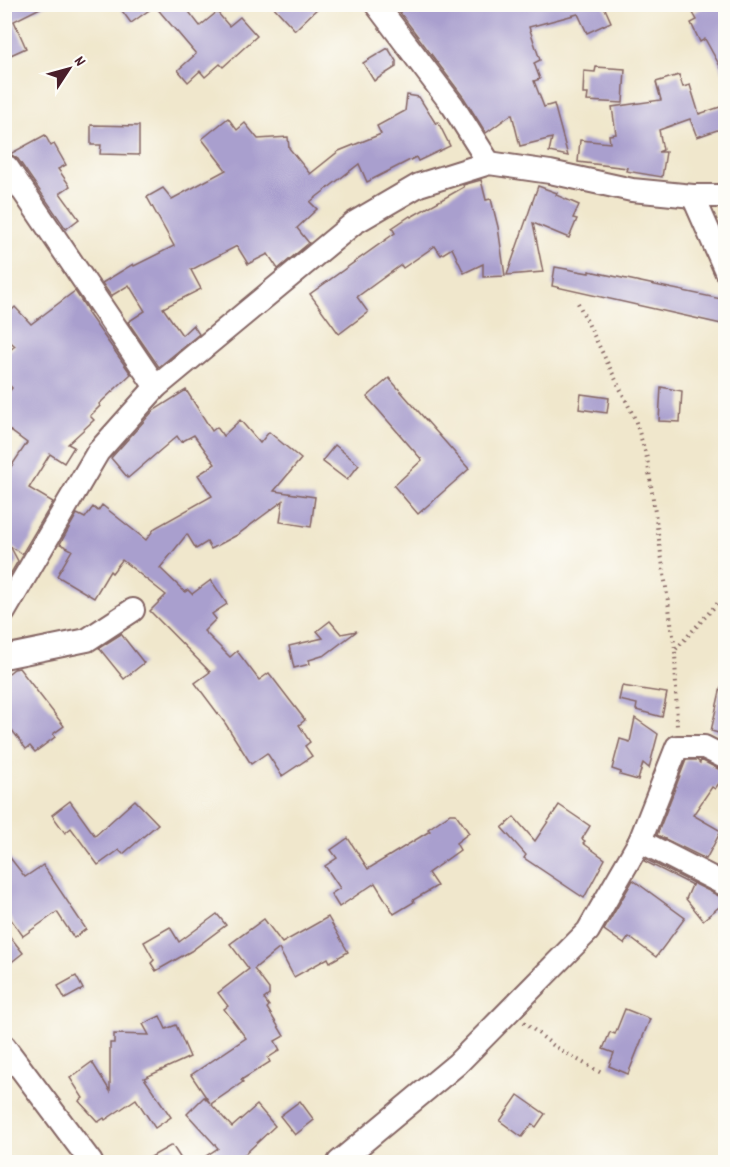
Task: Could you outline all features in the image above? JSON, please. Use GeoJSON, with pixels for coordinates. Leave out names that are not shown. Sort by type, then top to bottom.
{"type":"FeatureCollection","features":[{"type":"Feature","properties":{"kind":"street"},"geometry":{"type":"LineString","coordinates":[[376,4],[453,106],[489,163]]}},
{"type":"Feature","properties":{"kind":"street"},"geometry":{"type":"LineString","coordinates":[[4,612],[98,452],[156,387],[354,223],[419,185],[489,163],[550,172],[632,190],[693,196],[726,196]]}},
{"type":"Feature","properties":{"kind":"street"},"geometry":{"type":"LineString","coordinates":[[4,168],[8,167],[156,387]]}},
{"type":"Feature","properties":{"kind":"street"},"geometry":{"type":"LineString","coordinates":[[693,196],[726,271]]}},
{"type":"Feature","properties":{"kind":"street"},"geometry":{"type":"LineString","coordinates":[[4,657],[87,640],[133,610]]}},
{"type":"Feature","properties":{"kind":"street"},"geometry":{"type":"LineString","coordinates":[[339,1162],[457,1064],[588,931],[640,841],[677,747],[704,747],[726,758]]}},
{"type":"Feature","properties":{"kind":"street"},"geometry":{"type":"LineString","coordinates":[[640,841],[724,884]]}},
{"type":"Feature","properties":{"kind":"street"},"geometry":{"type":"LineString","coordinates":[[4,1046],[91,1162]]}},
{"type":"Feature","properties":{"kind":"path"},"geometry":{"type":"LineString","coordinates":[[578,303],[635,419],[647,458],[675,649],[677,747]]}},
{"type":"Feature","properties":{"kind":"path"},"geometry":{"type":"LineString","coordinates":[[675,649],[726,594]]}},
{"type":"Feature","properties":{"kind":"path"},"geometry":{"type":"LineString","coordinates":[[510,1011],[554,1046],[603,1074]]}},
{"type":"Feature","properties":{"kind":"building"},"geometry":{"type":"Polygon","coordinates":[[[4,4],[48,4],[14,21],[26,48],[4,58],[4,4]]]}},
{"type":"Feature","properties":{"kind":"building"},"geometry":{"type":"Polygon","coordinates":[[[117,4],[183,4],[200,26],[217,12],[229,26],[240,17],[257,36],[223,67],[220,64],[205,77],[200,71],[188,82],[178,70],[196,54],[155,6],[131,23],[117,4]]]}},
{"type":"Feature","properties":{"kind":"building"},"geometry":{"type":"Polygon","coordinates":[[[271,4],[322,4],[295,30],[271,4]]]}},
{"type":"Feature","properties":{"kind":"building"},"geometry":{"type":"Polygon","coordinates":[[[395,4],[603,4],[611,22],[587,33],[578,14],[529,27],[540,60],[534,63],[540,79],[534,81],[544,107],[554,104],[568,156],[549,152],[552,138],[520,146],[512,114],[486,133],[464,98],[395,4]]]}},
{"type":"Feature","properties":{"kind":"building"},"geometry":{"type":"Polygon","coordinates":[[[709,4],[722,4],[726,10],[726,77],[705,39],[700,42],[691,23],[697,20],[693,13],[709,4]]]}},
{"type":"Feature","properties":{"kind":"building"},"geometry":{"type":"Polygon","coordinates":[[[388,48],[396,61],[396,67],[374,81],[363,63],[388,48]]]}},
{"type":"Feature","properties":{"kind":"building"},"geometry":{"type":"Polygon","coordinates":[[[596,67],[625,69],[623,103],[587,101],[588,94],[583,94],[584,71],[595,72],[596,67]]]}},
{"type":"Feature","properties":{"kind":"building"},"geometry":{"type":"Polygon","coordinates":[[[679,75],[683,87],[690,85],[699,114],[726,105],[726,127],[697,137],[690,119],[659,130],[663,150],[658,152],[666,152],[662,177],[626,171],[627,168],[578,162],[580,140],[610,143],[609,135],[616,134],[612,107],[661,100],[656,82],[679,75]]]}},
{"type":"Feature","properties":{"kind":"building"},"geometry":{"type":"Polygon","coordinates":[[[407,95],[419,97],[436,124],[438,122],[450,146],[418,161],[416,157],[367,182],[359,164],[310,202],[317,209],[297,228],[309,243],[278,269],[268,254],[248,264],[237,246],[191,270],[201,289],[163,308],[182,335],[193,325],[199,334],[159,367],[128,322],[145,311],[129,285],[111,296],[102,283],[133,264],[134,266],[174,246],[147,197],[163,188],[172,199],[226,170],[202,139],[228,118],[237,130],[245,123],[258,139],[288,137],[289,148],[310,174],[339,151],[381,134],[377,126],[405,111],[407,95]]]}},
{"type":"Feature","properties":{"kind":"building"},"geometry":{"type":"Polygon","coordinates":[[[91,125],[139,126],[139,155],[100,154],[101,145],[91,145],[91,125]]]}},
{"type":"Feature","properties":{"kind":"building"},"geometry":{"type":"Polygon","coordinates":[[[45,135],[51,146],[54,144],[66,165],[58,169],[70,186],[60,193],[79,219],[66,229],[18,159],[10,154],[45,135]]]}},
{"type":"Feature","properties":{"kind":"building"},"geometry":{"type":"Polygon","coordinates":[[[481,180],[486,200],[491,199],[498,227],[505,276],[483,277],[483,264],[464,273],[452,248],[441,255],[435,246],[403,268],[401,265],[357,297],[368,312],[339,334],[310,294],[395,233],[392,228],[410,216],[464,187],[463,185],[481,180]]]}},
{"type":"Feature","properties":{"kind":"building"},"geometry":{"type":"Polygon","coordinates":[[[538,186],[579,205],[573,218],[577,219],[569,238],[533,223],[543,272],[507,275],[538,186]]]}},
{"type":"Feature","properties":{"kind":"building"},"geometry":{"type":"Polygon","coordinates":[[[555,267],[589,273],[589,271],[726,300],[726,325],[552,286],[555,267]]]}},
{"type":"Feature","properties":{"kind":"building"},"geometry":{"type":"Polygon","coordinates":[[[75,291],[131,374],[99,404],[100,406],[90,416],[94,420],[68,444],[74,447],[64,463],[50,454],[29,488],[53,502],[22,554],[10,546],[18,561],[4,585],[4,477],[27,443],[4,426],[4,398],[12,388],[4,379],[4,355],[15,346],[4,336],[4,318],[15,307],[31,324],[75,291]]]}},
{"type":"Feature","properties":{"kind":"building"},"geometry":{"type":"Polygon","coordinates":[[[389,378],[469,469],[418,514],[394,486],[422,460],[367,397],[389,378]]]}},
{"type":"Feature","properties":{"kind":"building"},"geometry":{"type":"Polygon","coordinates":[[[661,387],[682,391],[680,422],[659,421],[661,387]]]}},
{"type":"Feature","properties":{"kind":"building"},"geometry":{"type":"Polygon","coordinates":[[[186,390],[212,431],[217,427],[223,436],[240,420],[260,443],[269,432],[301,459],[274,491],[315,497],[311,527],[280,522],[283,501],[237,535],[211,549],[207,542],[196,549],[187,534],[160,568],[185,592],[188,590],[192,594],[211,580],[227,604],[212,614],[216,619],[204,631],[230,657],[237,651],[259,680],[269,673],[305,720],[299,725],[310,742],[305,746],[312,756],[282,776],[267,753],[251,764],[225,723],[195,683],[210,672],[150,611],[166,595],[122,560],[112,573],[110,571],[94,598],[57,576],[72,550],[60,544],[77,514],[85,518],[93,507],[98,511],[102,505],[146,540],[155,528],[212,496],[198,475],[215,464],[194,435],[181,442],[177,436],[128,478],[111,458],[153,411],[186,390]]]}},
{"type":"Feature","properties":{"kind":"building"},"geometry":{"type":"Polygon","coordinates":[[[581,394],[609,398],[607,413],[579,409],[581,394]]]}},
{"type":"Feature","properties":{"kind":"building"},"geometry":{"type":"Polygon","coordinates":[[[335,445],[359,465],[347,480],[322,461],[335,445]]]}},
{"type":"Feature","properties":{"kind":"building"},"geometry":{"type":"Polygon","coordinates":[[[330,621],[341,634],[357,631],[325,655],[309,660],[310,664],[294,668],[289,646],[323,638],[317,631],[330,621]]]}},
{"type":"Feature","properties":{"kind":"building"},"geometry":{"type":"Polygon","coordinates":[[[121,634],[144,663],[124,679],[99,648],[121,634]]]}},
{"type":"Feature","properties":{"kind":"building"},"geometry":{"type":"Polygon","coordinates":[[[19,668],[64,726],[53,734],[55,737],[35,752],[30,746],[26,749],[12,730],[4,736],[4,677],[19,668]]]}},
{"type":"Feature","properties":{"kind":"building"},"geometry":{"type":"Polygon","coordinates":[[[622,686],[667,693],[662,717],[636,710],[637,704],[619,700],[622,686]]]}},
{"type":"Feature","properties":{"kind":"building"},"geometry":{"type":"Polygon","coordinates":[[[721,687],[726,688],[726,735],[711,731],[721,687]]]}},
{"type":"Feature","properties":{"kind":"building"},"geometry":{"type":"Polygon","coordinates":[[[635,718],[658,734],[649,768],[643,763],[638,780],[620,775],[621,772],[612,769],[620,739],[630,742],[635,718]]]}},
{"type":"Feature","properties":{"kind":"building"},"geometry":{"type":"Polygon","coordinates":[[[686,760],[697,760],[700,763],[701,760],[726,773],[715,789],[712,787],[693,815],[721,831],[706,859],[657,835],[686,760]]]}},
{"type":"Feature","properties":{"kind":"building"},"geometry":{"type":"Polygon","coordinates":[[[135,800],[158,824],[123,854],[119,850],[98,865],[71,828],[65,833],[52,815],[70,801],[95,836],[135,800]]]}},
{"type":"Feature","properties":{"kind":"building"},"geometry":{"type":"Polygon","coordinates":[[[559,805],[590,826],[582,839],[585,841],[583,843],[605,859],[584,898],[524,858],[526,855],[502,828],[514,817],[535,841],[559,805]]]}},
{"type":"Feature","properties":{"kind":"building"},"geometry":{"type":"Polygon","coordinates":[[[450,814],[456,814],[469,833],[456,843],[460,850],[428,873],[437,886],[394,914],[375,883],[339,907],[331,894],[340,888],[325,866],[337,858],[331,850],[348,838],[368,869],[430,831],[428,829],[450,814]]]}},
{"type":"Feature","properties":{"kind":"building"},"geometry":{"type":"Polygon","coordinates":[[[4,850],[25,877],[43,865],[86,929],[74,938],[57,912],[23,936],[4,910],[4,850]]]}},
{"type":"Feature","properties":{"kind":"building"},"geometry":{"type":"Polygon","coordinates":[[[645,859],[693,883],[692,885],[644,861],[645,859]]]}},
{"type":"Feature","properties":{"kind":"building"},"geometry":{"type":"Polygon","coordinates":[[[633,880],[685,918],[656,957],[629,937],[624,944],[604,930],[633,880]]]}},
{"type":"Feature","properties":{"kind":"building"},"geometry":{"type":"Polygon","coordinates":[[[693,883],[719,896],[724,903],[703,920],[686,899],[693,883]]]}},
{"type":"Feature","properties":{"kind":"building"},"geometry":{"type":"Polygon","coordinates":[[[217,914],[226,925],[191,951],[156,971],[151,963],[154,960],[144,942],[170,927],[179,942],[217,914]]]}},
{"type":"Feature","properties":{"kind":"building"},"geometry":{"type":"Polygon","coordinates":[[[328,917],[348,952],[330,962],[328,958],[294,977],[279,949],[254,969],[269,989],[269,995],[264,999],[284,1036],[275,1041],[280,1050],[268,1058],[270,1062],[241,1080],[243,1082],[211,1104],[232,1127],[257,1105],[275,1126],[244,1155],[249,1162],[197,1162],[218,1148],[187,1114],[204,1097],[210,1103],[191,1075],[246,1038],[224,1009],[228,1006],[218,993],[249,969],[230,944],[264,919],[282,943],[328,917]]]}},
{"type":"Feature","properties":{"kind":"building"},"geometry":{"type":"Polygon","coordinates":[[[4,929],[23,953],[4,968],[4,929]]]}},
{"type":"Feature","properties":{"kind":"building"},"geometry":{"type":"Polygon","coordinates":[[[76,976],[83,989],[65,999],[58,986],[76,976]]]}},
{"type":"Feature","properties":{"kind":"building"},"geometry":{"type":"Polygon","coordinates":[[[625,1009],[650,1019],[628,1074],[609,1066],[614,1053],[603,1049],[610,1032],[615,1034],[625,1009]]]}},
{"type":"Feature","properties":{"kind":"building"},"geometry":{"type":"Polygon","coordinates":[[[160,1016],[166,1029],[176,1025],[190,1057],[144,1078],[171,1117],[155,1128],[136,1099],[105,1120],[104,1118],[98,1122],[79,1101],[83,1098],[70,1078],[92,1062],[110,1091],[110,1043],[114,1043],[114,1034],[149,1035],[143,1024],[160,1016]]]}},
{"type":"Feature","properties":{"kind":"building"},"geometry":{"type":"Polygon","coordinates":[[[518,1095],[545,1114],[536,1127],[532,1124],[522,1137],[500,1121],[518,1095]]]}},
{"type":"Feature","properties":{"kind":"building"},"geometry":{"type":"Polygon","coordinates":[[[300,1101],[314,1120],[295,1135],[280,1116],[300,1101]]]}},
{"type":"Feature","properties":{"kind":"building"},"geometry":{"type":"Polygon","coordinates":[[[172,1145],[183,1162],[142,1162],[172,1145]]]}}]}
